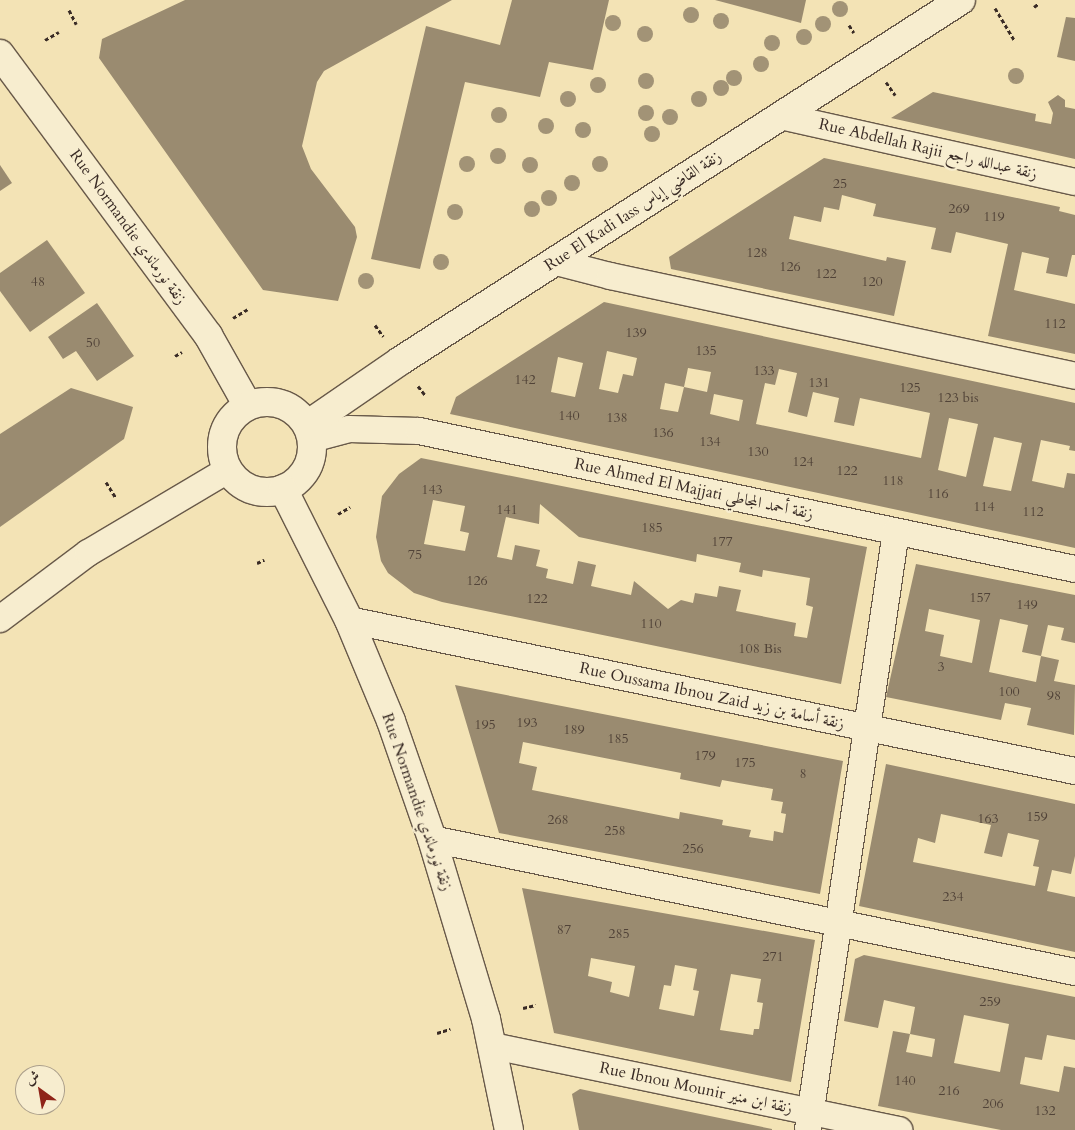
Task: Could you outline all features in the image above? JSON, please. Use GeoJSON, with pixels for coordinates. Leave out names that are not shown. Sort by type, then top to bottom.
{"type":"FeatureCollection","features":[{"type":"Feature","properties":{"kind":"street","name":"Rue El Kadi Iass زنقة القاضي إياس"},"geometry":{"type":"LineString","coordinates":[[310,432],[556,262],[961,0]]}},
{"type":"Feature","properties":{"kind":"street","name":"Rue Normandie زنقة نورماندي"},"geometry":{"type":"LineString","coordinates":[[0,54],[208,335],[248,406]]}},
{"type":"Feature","properties":{"kind":"street","name":"Rue Abdellah Rajii زنقة عبدالله راجع"},"geometry":{"type":"LineString","coordinates":[[780,116],[1075,182]]}},
{"type":"Feature","properties":{"kind":"street"},"geometry":{"type":"LineString","coordinates":[[556,262],[610,276],[1075,376]]}},
{"type":"Feature","properties":{"kind":"street"},"geometry":{"type":"LineString","coordinates":[[267,402],[283,404],[310,432],[312,455],[305,472],[283,489],[267,492],[251,489],[238,481],[228,470],[222,455],[225,432],[233,418],[248,406],[267,402]]}},
{"type":"Feature","properties":{"kind":"street","name":"Rue Ahmed El Majjati زنقة أحمد المجاطي"},"geometry":{"type":"LineString","coordinates":[[310,432],[350,429],[419,431],[1075,569]]}},
{"type":"Feature","properties":{"kind":"street"},"geometry":{"type":"LineString","coordinates":[[0,620],[96,548],[228,470]]}},
{"type":"Feature","properties":{"kind":"street","name":"Rue Normandie زنقة نورماندي"},"geometry":{"type":"LineString","coordinates":[[283,489],[349,620],[391,721],[432,839],[493,1046],[509,1130]]}},
{"type":"Feature","properties":{"kind":"street"},"geometry":{"type":"LineString","coordinates":[[809,1121],[896,531]]}},
{"type":"Feature","properties":{"kind":"street","name":"Rue Oussama Ibnou Zaid زنقة أسامة بن زيد"},"geometry":{"type":"LineString","coordinates":[[349,620],[1075,771]]}},
{"type":"Feature","properties":{"kind":"street"},"geometry":{"type":"LineString","coordinates":[[432,839],[1075,972]]}},
{"type":"Feature","properties":{"kind":"street","name":"Rue Ibnou Mounir زنقة ابن منير"},"geometry":{"type":"LineString","coordinates":[[493,1046],[809,1121],[899,1130]]}},
{"type":"Feature","properties":{"kind":"path"},"geometry":{"type":"LineString","coordinates":[[1034,7],[1038,4]]}},
{"type":"Feature","properties":{"kind":"path"},"geometry":{"type":"LineString","coordinates":[[994,8],[1014,40]]}},
{"type":"Feature","properties":{"kind":"path"},"geometry":{"type":"LineString","coordinates":[[69,10],[76,24]]}},
{"type":"Feature","properties":{"kind":"path"},"geometry":{"type":"LineString","coordinates":[[849,25],[854,34]]}},
{"type":"Feature","properties":{"kind":"path"},"geometry":{"type":"LineString","coordinates":[[45,40],[59,32]]}},
{"type":"Feature","properties":{"kind":"path"},"geometry":{"type":"LineString","coordinates":[[884,80],[894,95]]}},
{"type":"Feature","properties":{"kind":"path"},"geometry":{"type":"LineString","coordinates":[[233,318],[248,308]]}},
{"type":"Feature","properties":{"kind":"path"},"geometry":{"type":"LineString","coordinates":[[375,325],[384,337]]}},
{"type":"Feature","properties":{"kind":"path"},"geometry":{"type":"LineString","coordinates":[[175,356],[182,352]]}},
{"type":"Feature","properties":{"kind":"path"},"geometry":{"type":"LineString","coordinates":[[415,381],[425,395]]}},
{"type":"Feature","properties":{"kind":"path"},"geometry":{"type":"LineString","coordinates":[[106,482],[116,498]]}},
{"type":"Feature","properties":{"kind":"path"},"geometry":{"type":"LineString","coordinates":[[338,514],[350,507]]}},
{"type":"Feature","properties":{"kind":"path"},"geometry":{"type":"LineString","coordinates":[[257,564],[264,560]]}},
{"type":"Feature","properties":{"kind":"path"},"geometry":{"type":"LineString","coordinates":[[523,1008],[536,1005]]}},
{"type":"Feature","properties":{"kind":"path"},"geometry":{"type":"LineString","coordinates":[[437,1033],[450,1030]]}},
{"type":"Feature","properties":{"kind":"building"},"geometry":{"type":"Polygon","coordinates":[[[185,0],[452,0],[324,71],[317,82],[302,146],[311,169],[355,227],[357,237],[338,301],[263,290],[99,58],[102,39],[185,0]]]}},
{"type":"Feature","properties":{"kind":"building"},"geometry":{"type":"Polygon","coordinates":[[[512,0],[609,0],[593,70],[549,62],[540,97],[465,82],[420,269],[371,259],[426,26],[500,45],[512,0]]]}},
{"type":"Feature","properties":{"kind":"building"},"geometry":{"type":"Polygon","coordinates":[[[715,0],[806,0],[801,23],[715,0]]]}},
{"type":"Feature","properties":{"kind":"building"},"geometry":{"type":"Polygon","coordinates":[[[1066,17],[1075,18],[1075,61],[1057,57],[1066,17]]]}},
{"type":"Feature","properties":{"kind":"building"},"geometry":{"type":"Polygon","coordinates":[[[933,92],[1036,114],[1035,121],[1051,124],[1053,113],[1048,102],[1058,95],[1065,100],[1065,107],[1075,109],[1075,159],[891,118],[933,92]]]}},
{"type":"Feature","properties":{"kind":"building"},"geometry":{"type":"Polygon","coordinates":[[[824,158],[1060,207],[1059,211],[1075,215],[1075,255],[1072,255],[1067,277],[1046,273],[1049,258],[1022,252],[1014,290],[1075,304],[1075,354],[988,336],[1008,244],[956,232],[951,253],[931,249],[936,228],[873,216],[876,204],[842,195],[839,210],[824,207],[821,222],[794,216],[789,239],[886,261],[887,257],[906,261],[894,316],[671,269],[669,257],[824,158]]]}},
{"type":"Feature","properties":{"kind":"building"},"geometry":{"type":"Polygon","coordinates":[[[0,165],[12,183],[0,191],[0,165]]]}},
{"type":"Feature","properties":{"kind":"building"},"geometry":{"type":"Polygon","coordinates":[[[47,240],[85,293],[30,332],[0,291],[0,273],[47,240]]]}},
{"type":"Feature","properties":{"kind":"building"},"geometry":{"type":"Polygon","coordinates":[[[604,302],[1075,403],[1075,451],[1069,450],[1070,446],[1041,440],[1032,481],[1064,488],[1067,473],[1075,474],[1075,548],[450,414],[456,397],[604,302]],[[607,351],[599,389],[618,393],[623,374],[633,376],[637,358],[607,351]],[[558,357],[551,392],[575,397],[583,363],[558,357]],[[688,368],[684,387],[707,392],[711,372],[688,368]],[[779,369],[775,385],[765,383],[756,424],[921,458],[930,413],[860,398],[854,426],[834,422],[839,398],[813,392],[807,417],[788,412],[797,373],[779,369]],[[665,383],[660,409],[678,412],[684,387],[665,383]],[[714,394],[710,414],[739,421],[743,400],[714,394]],[[949,418],[938,470],[966,477],[978,424],[949,418]],[[994,437],[983,486],[1011,491],[1022,443],[994,437]]]}},
{"type":"Feature","properties":{"kind":"building"},"geometry":{"type":"Polygon","coordinates":[[[97,303],[134,356],[97,381],[76,351],[63,359],[48,337],[97,303]]]}},
{"type":"Feature","properties":{"kind":"building"},"geometry":{"type":"Polygon","coordinates":[[[71,388],[133,407],[124,439],[0,527],[0,434],[71,388]]]}},
{"type":"Feature","properties":{"kind":"building"},"geometry":{"type":"Polygon","coordinates":[[[421,458],[867,547],[841,684],[442,602],[414,593],[388,573],[381,561],[376,537],[382,496],[399,474],[421,458]],[[433,500],[424,544],[465,551],[469,533],[460,531],[465,506],[433,500]],[[540,504],[539,524],[506,517],[497,557],[512,560],[515,545],[540,550],[536,566],[548,569],[546,578],[573,584],[578,561],[596,565],[591,586],[631,595],[634,581],[668,609],[681,600],[693,603],[695,593],[717,597],[719,586],[741,590],[736,611],[796,623],[794,636],[807,638],[813,607],[806,605],[810,578],[763,570],[762,577],[739,572],[741,563],[697,554],[696,562],[579,537],[540,504]]]}},
{"type":"Feature","properties":{"kind":"building"},"geometry":{"type":"Polygon","coordinates":[[[916,564],[1075,595],[1075,643],[1061,640],[1064,628],[1048,625],[1041,656],[1059,660],[1054,681],[1075,685],[1074,735],[1027,725],[1031,708],[1005,703],[1001,720],[886,697],[916,564]],[[929,609],[925,631],[944,635],[940,656],[972,663],[980,620],[929,609]],[[1000,619],[989,672],[1036,682],[1041,656],[1022,652],[1028,625],[1000,619]]]}},
{"type":"Feature","properties":{"kind":"building"},"geometry":{"type":"Polygon","coordinates":[[[455,685],[843,761],[820,894],[499,833],[455,685]],[[523,742],[519,763],[537,767],[532,790],[679,819],[680,812],[723,820],[722,825],[751,830],[749,837],[773,841],[774,831],[783,833],[786,814],[781,813],[783,802],[771,800],[773,789],[722,780],[720,787],[680,779],[681,773],[523,742]]]}},
{"type":"Feature","properties":{"kind":"building"},"geometry":{"type":"Polygon","coordinates":[[[886,764],[1075,804],[1075,856],[1071,874],[1052,870],[1047,891],[1075,897],[1075,952],[859,906],[886,764]],[[941,814],[935,843],[918,838],[913,862],[1035,886],[1039,867],[1033,866],[1039,840],[1008,833],[1002,857],[984,853],[991,825],[941,814]]]}},
{"type":"Feature","properties":{"kind":"building"},"geometry":{"type":"Polygon","coordinates":[[[522,888],[815,940],[791,1082],[554,1033],[522,888]],[[591,958],[588,976],[612,982],[610,992],[629,997],[635,966],[591,958]],[[675,965],[671,986],[664,985],[659,1009],[694,1016],[699,991],[693,990],[697,969],[675,965]],[[731,974],[720,1030],[753,1035],[754,1029],[759,1029],[763,1003],[757,1002],[761,979],[731,974]]]}},
{"type":"Feature","properties":{"kind":"building"},"geometry":{"type":"Polygon","coordinates":[[[864,955],[1075,997],[1075,1040],[1047,1035],[1042,1060],[1025,1057],[1020,1084],[1059,1092],[1064,1066],[1075,1068],[1075,1130],[1001,1130],[878,1106],[893,1031],[910,1034],[915,1007],[884,1000],[878,1028],[844,1021],[855,959],[864,955]],[[964,1015],[954,1063],[1000,1072],[1009,1024],[964,1015]],[[910,1034],[906,1052],[932,1057],[935,1039],[910,1034]]]}},
{"type":"Feature","properties":{"kind":"building"},"geometry":{"type":"Polygon","coordinates":[[[580,1089],[772,1130],[579,1130],[572,1094],[580,1089]]]}}]}
